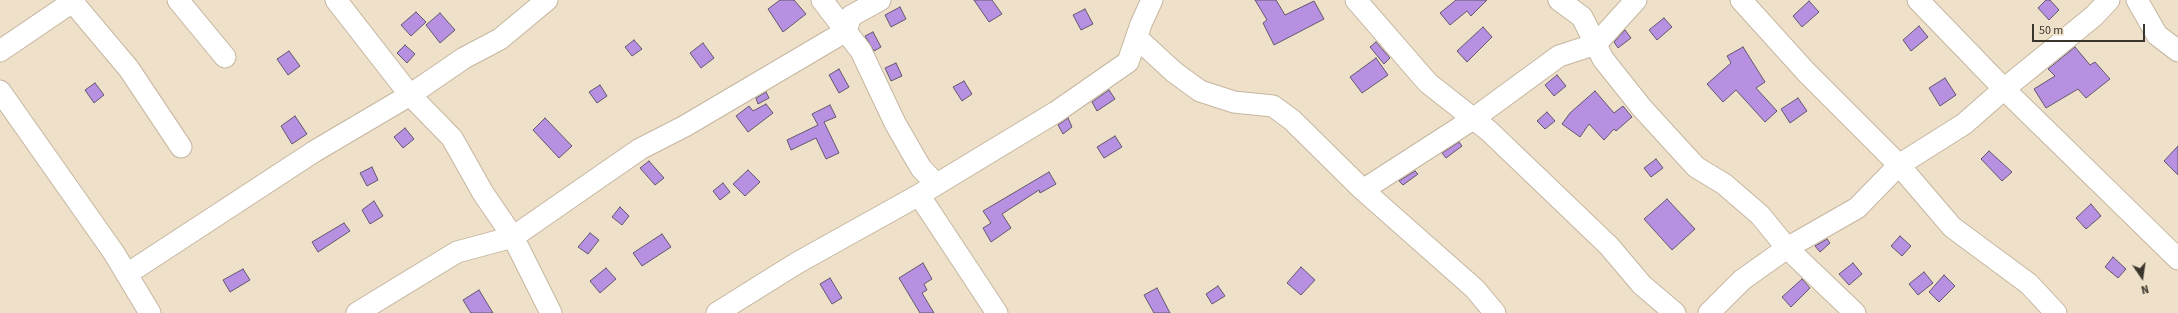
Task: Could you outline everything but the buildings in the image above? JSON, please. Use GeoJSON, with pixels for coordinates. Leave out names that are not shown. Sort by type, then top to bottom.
{"type":"FeatureCollection","features":[{"type":"Feature","properties":{"kind":"street"},"geometry":{"type":"LineString","coordinates":[[178,0],[225,57]]}},
{"type":"Feature","properties":{"kind":"street"},"geometry":{"type":"LineString","coordinates":[[336,0],[410,95],[452,138],[483,193],[513,237],[551,313]]}},
{"type":"Feature","properties":{"kind":"street"},"geometry":{"type":"LineString","coordinates":[[127,274],[315,151],[410,95],[464,58],[500,39],[547,0]]}},
{"type":"Feature","properties":{"kind":"street"},"geometry":{"type":"LineString","coordinates":[[822,0],[861,51],[895,123],[921,168],[936,184]]}},
{"type":"Feature","properties":{"kind":"street"},"geometry":{"type":"LineString","coordinates":[[357,313],[457,252],[513,237],[640,150],[685,126],[846,31],[851,16],[880,0]]}},
{"type":"Feature","properties":{"kind":"street"},"geometry":{"type":"LineString","coordinates":[[717,313],[797,263],[919,195],[1056,112],[1128,62],[1152,0]]}},
{"type":"Feature","properties":{"kind":"street"},"geometry":{"type":"LineString","coordinates":[[1356,0],[1428,83],[1489,131],[1609,246],[1642,285],[1675,313]]}},
{"type":"Feature","properties":{"kind":"street"},"geometry":{"type":"LineString","coordinates":[[1559,0],[1582,17],[1603,59],[1642,108],[1696,166],[1724,184],[1760,216],[1787,248],[1855,313]]}},
{"type":"Feature","properties":{"kind":"street"},"geometry":{"type":"LineString","coordinates":[[1363,190],[1473,119],[1559,56],[1596,44],[1636,0]]}},
{"type":"Feature","properties":{"kind":"street"},"geometry":{"type":"LineString","coordinates":[[1741,0],[1807,73],[1899,165],[1952,227],[2029,284],[2056,313]]}},
{"type":"Feature","properties":{"kind":"street"},"geometry":{"type":"LineString","coordinates":[[1918,0],[2004,89],[2178,259]]}},
{"type":"Feature","properties":{"kind":"street"},"geometry":{"type":"LineString","coordinates":[[1709,313],[1742,280],[1787,248],[1857,208],[1899,165],[1964,124],[2004,89],[2072,35],[2109,0]]}},
{"type":"Feature","properties":{"kind":"street"},"geometry":{"type":"LineString","coordinates":[[2137,0],[2157,35],[2178,51]]}},
{"type":"Feature","properties":{"kind":"street"},"geometry":{"type":"LineString","coordinates":[[0,51],[73,1],[129,69],[181,146]]}},
{"type":"Feature","properties":{"kind":"street"},"geometry":{"type":"LineString","coordinates":[[1137,38],[1174,72],[1200,91],[1234,102],[1273,106],[1292,120],[1363,190],[1475,290],[1495,313]]}},
{"type":"Feature","properties":{"kind":"street"},"geometry":{"type":"LineString","coordinates":[[0,91],[127,274],[150,313]]}},
{"type":"Feature","properties":{"kind":"street"},"geometry":{"type":"LineString","coordinates":[[919,195],[997,313]]}}]}
